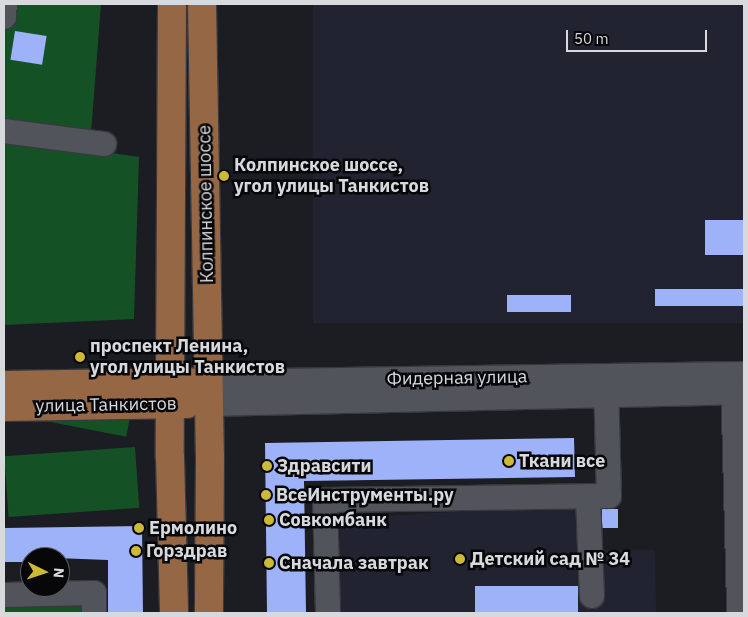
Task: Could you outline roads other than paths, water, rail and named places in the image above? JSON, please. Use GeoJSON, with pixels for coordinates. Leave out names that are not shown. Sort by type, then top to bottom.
{"type":"FeatureCollection","features":[{"type":"Feature","properties":{"kind":"main road","name":"Колпинское шоссе"},"geometry":{"type":"LineString","coordinates":[[172,4],[170,393],[174,613]]}},
{"type":"Feature","properties":{"kind":"main road","name":"Колпинское шоссе"},"geometry":{"type":"LineString","coordinates":[[202,4],[208,393],[208,613]]}},
{"type":"Feature","properties":{"kind":"main road","name":"улица Танкистов"},"geometry":{"type":"LineString","coordinates":[[4,384],[170,393]]}},
{"type":"Feature","properties":{"kind":"main road","name":"улица Танкистов"},"geometry":{"type":"LineString","coordinates":[[4,407],[170,393]]}},
{"type":"Feature","properties":{"kind":"main road","name":"Фидерная улица"},"geometry":{"type":"LineString","coordinates":[[170,393],[208,393]]}},
{"type":"Feature","properties":{"kind":"street"},"geometry":{"type":"LineString","coordinates":[[4,17],[5,4]]}},
{"type":"Feature","properties":{"kind":"street"},"geometry":{"type":"LineString","coordinates":[[4,131],[104,144]]}},
{"type":"Feature","properties":{"kind":"street"},"geometry":{"type":"LineString","coordinates":[[739,383],[741,491],[739,613]]}},
{"type":"Feature","properties":{"kind":"street","name":"Фидерная улица"},"geometry":{"type":"LineString","coordinates":[[208,393],[739,383]]}},
{"type":"Feature","properties":{"kind":"street"},"geometry":{"type":"LineString","coordinates":[[328,613],[325,500],[609,496],[607,385]]}},
{"type":"Feature","properties":{"kind":"street"},"geometry":{"type":"LineString","coordinates":[[588,497],[592,596]]}},
{"type":"Feature","properties":{"kind":"street"},"geometry":{"type":"LineString","coordinates":[[4,595],[94,593],[94,613]]}},
{"type":"Feature","properties":{"kind":"place","name":"Колпинское шоссе, угол улицы Танкистов"},"geometry":{"type":"Point","coordinates":[224,176]}},
{"type":"Feature","properties":{"kind":"place","name":"проспект Ленина, угол улицы Танкистов"},"geometry":{"type":"Point","coordinates":[80,357]}},
{"type":"Feature","properties":{"kind":"place","name":"Ткани все"},"geometry":{"type":"Point","coordinates":[509,461]}},
{"type":"Feature","properties":{"kind":"place","name":"Здравсити"},"geometry":{"type":"Point","coordinates":[267,466]}},
{"type":"Feature","properties":{"kind":"place","name":"ВсеИнструменты.ру"},"geometry":{"type":"Point","coordinates":[266,495]}},
{"type":"Feature","properties":{"kind":"place","name":"Совкомбанк"},"geometry":{"type":"Point","coordinates":[269,520]}},
{"type":"Feature","properties":{"kind":"place","name":"Ермолино"},"geometry":{"type":"Point","coordinates":[139,528]}},
{"type":"Feature","properties":{"kind":"place","name":"Горздрав"},"geometry":{"type":"Point","coordinates":[136,551]}},
{"type":"Feature","properties":{"kind":"place","name":"Детский сад № 34"},"geometry":{"type":"Point","coordinates":[460,559]}},
{"type":"Feature","properties":{"kind":"place","name":"Сначала завтрак"},"geometry":{"type":"Point","coordinates":[269,563]}}]}
